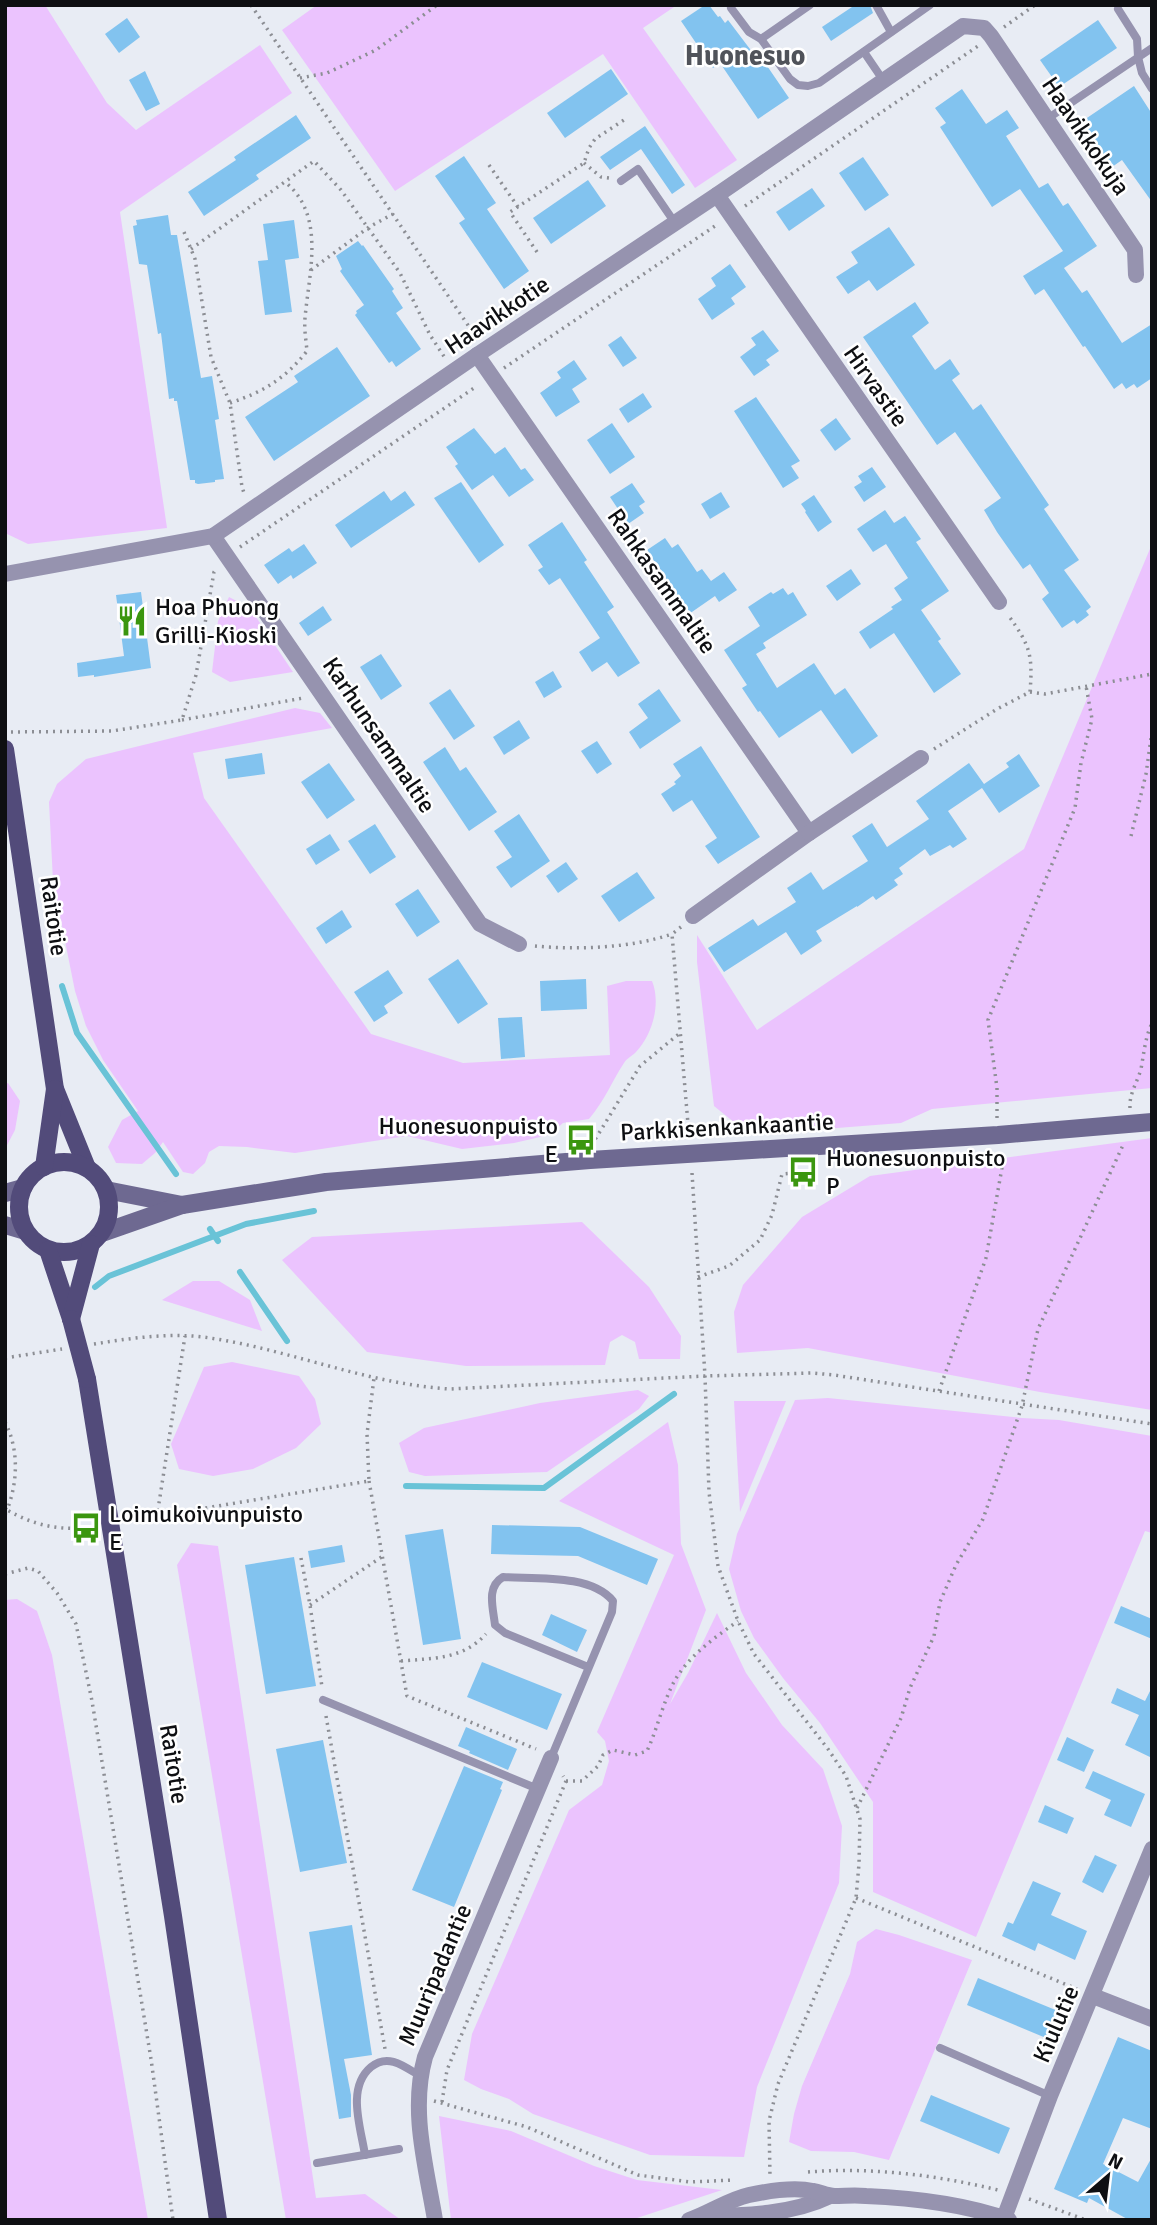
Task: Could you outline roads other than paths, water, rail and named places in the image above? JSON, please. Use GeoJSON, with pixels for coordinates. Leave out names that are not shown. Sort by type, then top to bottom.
{"type":"FeatureCollection","features":[{"type":"Feature","properties":{"kind":"main road","name":"Raitotie"},"geometry":{"type":"LineString","coordinates":[[6,753],[55,1089],[87,1168]]}},
{"type":"Feature","properties":{"kind":"main road","name":"Raitotie"},"geometry":{"type":"LineString","coordinates":[[44,1167],[55,1089]]}},
{"type":"Feature","properties":{"kind":"main road"},"geometry":{"type":"LineString","coordinates":[[71,1319],[96,1239],[108,1220],[110,1205],[106,1190],[98,1177],[87,1168],[73,1163],[58,1162],[32,1175],[23,1188],[19,1202],[25,1231],[35,1242],[48,1250],[62,1253],[77,1251],[96,1239]]}},
{"type":"Feature","properties":{"kind":"main road","name":"Raitotie"},"geometry":{"type":"LineString","coordinates":[[48,1250],[87,1378],[171,1902],[218,2220]]}},
{"type":"Feature","properties":{"kind":"street","name":"Haavikkotie"},"geometry":{"type":"LineString","coordinates":[[5,574],[213,536],[962,26],[988,32]]}},
{"type":"Feature","properties":{"kind":"street","name":"Haavikkokuja"},"geometry":{"type":"LineString","coordinates":[[988,32],[1135,250],[1136,275]]}},
{"type":"Feature","properties":{"kind":"street","name":"Hirvastie"},"geometry":{"type":"LineString","coordinates":[[717,195],[999,602]]}},
{"type":"Feature","properties":{"kind":"street","name":"Rahkasammaltie"},"geometry":{"type":"LineString","coordinates":[[481,353],[492,376],[809,833]]}},
{"type":"Feature","properties":{"kind":"street","name":"Karhunsammaltie"},"geometry":{"type":"LineString","coordinates":[[213,536],[480,923],[519,944]]}},
{"type":"Feature","properties":{"kind":"street"},"geometry":{"type":"LineString","coordinates":[[693,916],[809,833],[922,758]]}},
{"type":"Feature","properties":{"kind":"street","name":"Parkkisenkankaantie"},"geometry":{"type":"LineString","coordinates":[[96,1239],[182,1205],[326,1182],[562,1162],[998,1135],[1152,1122]]}},
{"type":"Feature","properties":{"kind":"street"},"geometry":{"type":"LineString","coordinates":[[5,1192],[23,1188]]}},
{"type":"Feature","properties":{"kind":"street","name":"Parkkisenkankaantie"},"geometry":{"type":"LineString","coordinates":[[106,1190],[182,1205]]}},
{"type":"Feature","properties":{"kind":"street"},"geometry":{"type":"LineString","coordinates":[[5,1225],[25,1231]]}},
{"type":"Feature","properties":{"kind":"street","name":"Muuripadantie"},"geometry":{"type":"LineString","coordinates":[[435,2220],[418,2118],[420,2076],[425,2057],[551,1758]]}},
{"type":"Feature","properties":{"kind":"street","name":"Kiulutie"},"geometry":{"type":"LineString","coordinates":[[1006,2219],[1013,2193],[1051,2096],[1152,1849]]}},
{"type":"Feature","properties":{"kind":"street"},"geometry":{"type":"LineString","coordinates":[[1093,1996],[1152,2019]]}},
{"type":"Feature","properties":{"kind":"street"},"geometry":{"type":"LineString","coordinates":[[696,2218],[724,2203],[748,2195],[811,2190],[830,2196],[866,2196],[962,2207],[1006,2219]]}},
{"type":"Feature","properties":{"kind":"street"},"geometry":{"type":"LineString","coordinates":[[696,2218],[793,2208],[814,2204],[830,2196]]}},
{"type":"Feature","properties":{"kind":"lane"},"geometry":{"type":"LineString","coordinates":[[761,39],[810,5]]}},
{"type":"Feature","properties":{"kind":"lane"},"geometry":{"type":"LineString","coordinates":[[876,5],[891,32]]}},
{"type":"Feature","properties":{"kind":"lane"},"geometry":{"type":"LineString","coordinates":[[731,8],[748,32],[761,39],[790,79],[798,85],[808,86],[819,83],[930,5]]}},
{"type":"Feature","properties":{"kind":"lane"},"geometry":{"type":"LineString","coordinates":[[1118,9],[1137,38],[1142,73],[1152,89]]}},
{"type":"Feature","properties":{"kind":"lane"},"geometry":{"type":"LineString","coordinates":[[1047,119],[1152,48]]}},
{"type":"Feature","properties":{"kind":"lane"},"geometry":{"type":"LineString","coordinates":[[864,52],[883,80]]}},
{"type":"Feature","properties":{"kind":"lane"},"geometry":{"type":"LineString","coordinates":[[621,181],[638,169],[675,223]]}},
{"type":"Feature","properties":{"kind":"lane"},"geometry":{"type":"LineString","coordinates":[[551,1758],[612,1612],[613,1601],[606,1592],[593,1586],[567,1581],[503,1577],[495,1582],[491,1591],[495,1625],[505,1633],[588,1667]]}},
{"type":"Feature","properties":{"kind":"lane"},"geometry":{"type":"LineString","coordinates":[[323,1700],[538,1789]]}},
{"type":"Feature","properties":{"kind":"lane"},"geometry":{"type":"LineString","coordinates":[[940,2048],[1051,2096]]}},
{"type":"Feature","properties":{"kind":"lane"},"geometry":{"type":"LineString","coordinates":[[365,2155],[357,2097],[358,2083],[365,2072],[387,2059],[420,2076]]}},
{"type":"Feature","properties":{"kind":"lane"},"geometry":{"type":"LineString","coordinates":[[317,2163],[399,2150]]}},
{"type":"Feature","properties":{"kind":"waterway"},"geometry":{"type":"LineString","coordinates":[[62,986],[77,1033],[176,1174]]}},
{"type":"Feature","properties":{"kind":"waterway"},"geometry":{"type":"LineString","coordinates":[[95,1287],[109,1276],[246,1224],[314,1211]]}},
{"type":"Feature","properties":{"kind":"waterway"},"geometry":{"type":"LineString","coordinates":[[210,1229],[218,1241]]}},
{"type":"Feature","properties":{"kind":"waterway"},"geometry":{"type":"LineString","coordinates":[[240,1272],[287,1341]]}},
{"type":"Feature","properties":{"kind":"waterway"},"geometry":{"type":"LineString","coordinates":[[406,1486],[544,1488],[674,1394]]}},
{"type":"Feature","properties":{"kind":"place","name":"Hoa Phuong Grilli-Kioski"},"geometry":{"type":"Point","coordinates":[132,621]}},
{"type":"Feature","properties":{"kind":"place","name":"Huonesuonpuisto E"},"geometry":{"type":"Point","coordinates":[581,1140]}},
{"type":"Feature","properties":{"kind":"place","name":"Huonesuonpuisto P"},"geometry":{"type":"Point","coordinates":[803,1172]}},
{"type":"Feature","properties":{"kind":"place","name":"Loimukoivunpuisto E"},"geometry":{"type":"Point","coordinates":[86,1528]}},
{"type":"Feature","properties":{"kind":"district","name":"Huonesuo"},"geometry":{"type":"Point","coordinates":[745,56]}}]}
